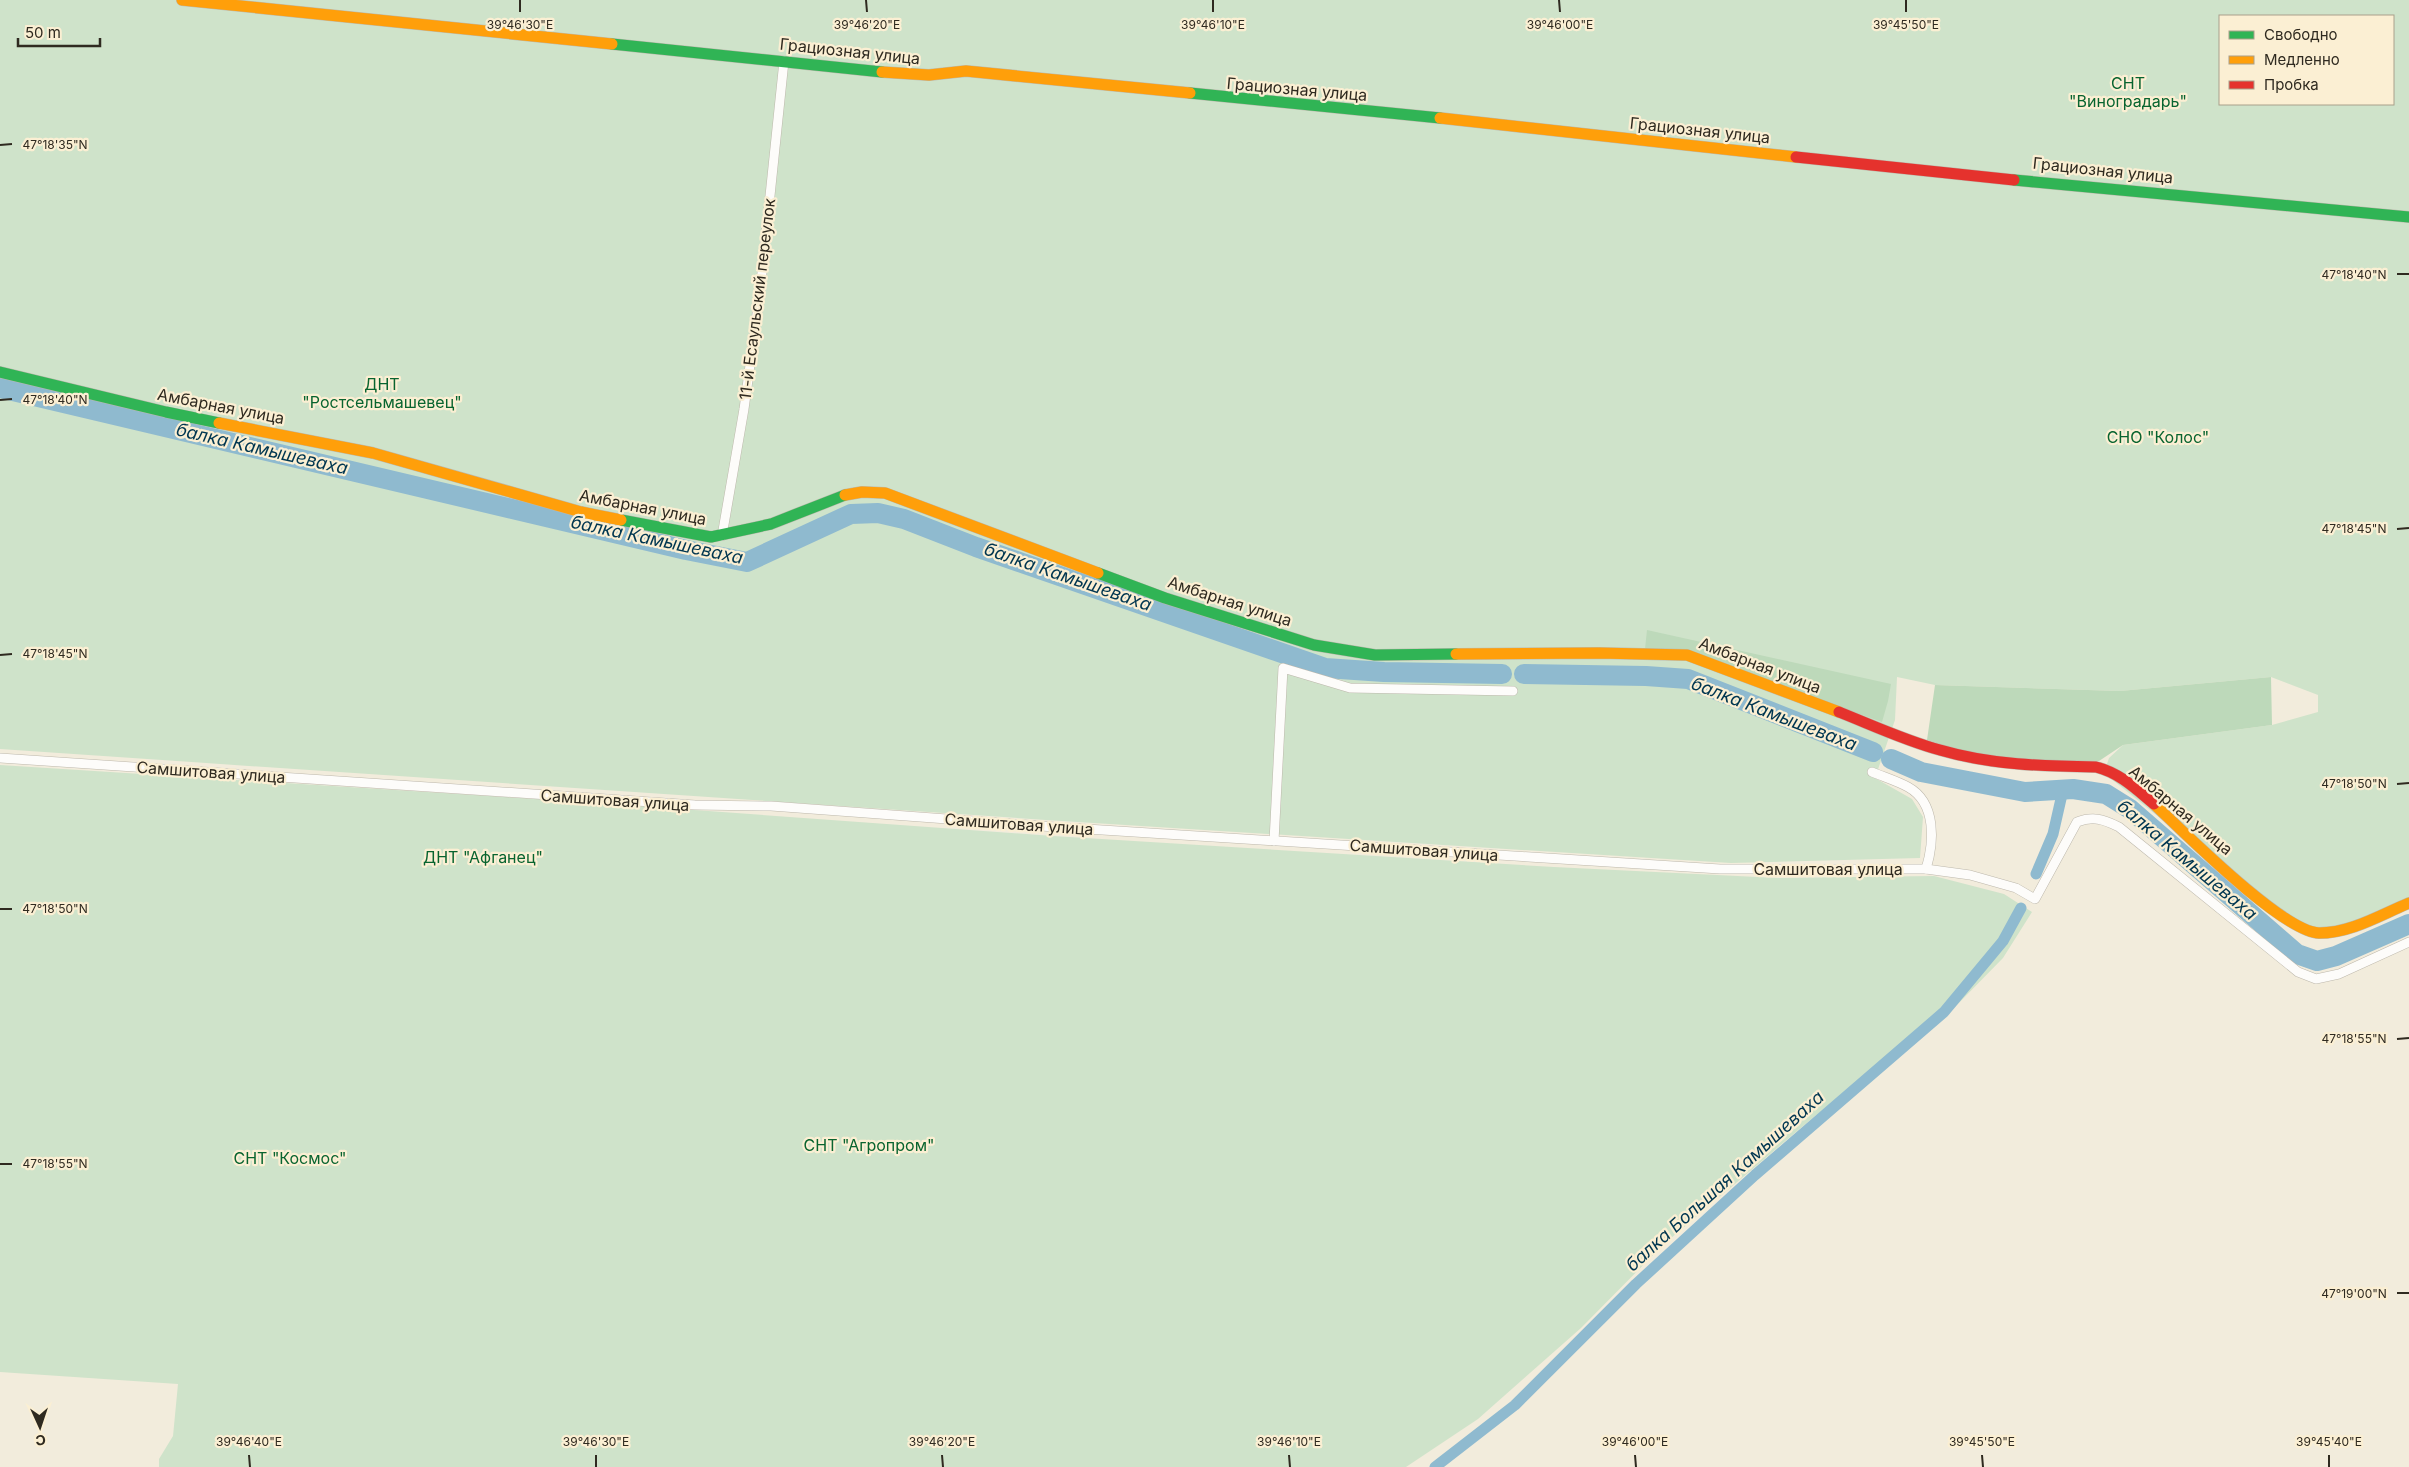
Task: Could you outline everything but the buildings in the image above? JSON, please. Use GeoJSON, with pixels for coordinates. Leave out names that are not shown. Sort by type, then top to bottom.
{"type":"FeatureCollection","features":[{"type":"Feature","properties":{"kind":"street","name":"Грациозная улица"},"geometry":{"type":"LineString","coordinates":[[182,0],[784,61],[855,71],[930,75],[966,71],[1003,74],[1652,140],[1868,166],[2409,217]]}},
{"type":"Feature","properties":{"kind":"street","name":"11-й Есаульский переулок"},"geometry":{"type":"LineString","coordinates":[[722,536],[744,409],[760,292],[784,61]]}},
{"type":"Feature","properties":{"kind":"street","name":"Амбарная улица"},"geometry":{"type":"LineString","coordinates":[[0,372],[166,412],[373,453],[581,512],[710,537],[772,524],[848,494],[885,493],[1165,598],[1328,648],[1375,655],[1599,653],[1687,655],[1938,750],[1973,760],[2000,764],[2096,767],[2107,770],[2130,783],[2276,914],[2302,930],[2320,934],[2336,933],[2409,903]]}},
{"type":"Feature","properties":{"kind":"street"},"geometry":{"type":"LineString","coordinates":[[1274,841],[1283,668],[1350,688],[1514,692]]}},
{"type":"Feature","properties":{"kind":"street","name":"Самшитовая улица"},"geometry":{"type":"LineString","coordinates":[[0,758],[694,805],[771,806],[1274,841],[1720,869],[1926,869],[1970,875],[2016,888],[2035,899],[2076,822],[2088,817],[2102,819],[2119,827],[2298,972],[2316,979],[2339,974],[2409,942]]}},
{"type":"Feature","properties":{"kind":"street"},"geometry":{"type":"LineString","coordinates":[[1872,772],[1910,788],[1923,802],[1930,817],[1932,832],[1932,851],[1926,869]]}},
{"type":"Feature","properties":{"kind":"green space","name":"ДНТ \"Ростсельмашевец\""},"geometry":{"type":"Polygon","coordinates":[[[0,0],[2409,0],[2409,900],[2333,929],[2319,930],[2290,922],[2104,773],[2109,758],[2123,745],[2272,725],[2318,712],[2318,695],[2271,677],[2120,691],[1935,685],[1897,677],[1895,720],[1875,778],[1912,799],[1923,817],[1920,858],[1731,863],[1046,820],[0,749],[0,0]]]}},
{"type":"Feature","properties":{"kind":"green space"},"geometry":{"type":"Polygon","coordinates":[[[1647,630],[1891,684],[1882,722],[1687,652],[1645,649],[1647,630]]]}},
{"type":"Feature","properties":{"kind":"green space"},"geometry":{"type":"Polygon","coordinates":[[[2271,677],[2272,725],[2123,745],[2099,761],[2026,762],[1973,755],[1927,740],[1935,685],[2120,691],[2271,677]]]}},
{"type":"Feature","properties":{"kind":"green space","name":"СНТ \"Агропром\""},"geometry":{"type":"Polygon","coordinates":[[[0,765],[569,801],[1053,836],[1554,867],[1778,878],[1934,876],[2004,894],[2032,912],[2003,958],[1952,1010],[1815,1116],[1664,1244],[1581,1328],[1478,1419],[1406,1467],[159,1467],[159,1459],[173,1436],[178,1384],[0,1372],[0,765]]]}},
{"type":"Feature","properties":{"kind":"waterway","name":"балка Камышеваха"},"geometry":{"type":"LineString","coordinates":[[0,388],[686,550],[747,562],[851,514],[878,513],[904,519],[976,547],[1325,668],[1384,672],[1502,674]]}},
{"type":"Feature","properties":{"kind":"waterway","name":"балка Камышеваха"},"geometry":{"type":"LineString","coordinates":[[1524,674],[1646,676],[1688,679],[1873,752]]}},
{"type":"Feature","properties":{"kind":"waterway","name":"балка Камышеваха"},"geometry":{"type":"LineString","coordinates":[[1891,759],[1921,772],[2025,792],[2073,789],[2106,794],[2130,809],[2297,954],[2317,961],[2336,956],[2409,924]]}},
{"type":"Feature","properties":{"kind":"waterway","name":"балка Большая Камышеваха"},"geometry":{"type":"LineString","coordinates":[[2036,874],[2053,834],[2063,790]]}},
{"type":"Feature","properties":{"kind":"waterway","name":"балка Большая Камышеваха"},"geometry":{"type":"LineString","coordinates":[[1435,1467],[1515,1405],[1636,1284],[1755,1175],[1944,1012],[2003,941],[2021,908]]}},
{"type":"Feature","properties":{"kind":"traffic: fast"},"geometry":{"type":"LineString","coordinates":[[612,44],[882,72]]}},
{"type":"Feature","properties":{"kind":"traffic: fast"},"geometry":{"type":"LineString","coordinates":[[1190,93],[1440,118]]}},
{"type":"Feature","properties":{"kind":"traffic: fast"},"geometry":{"type":"LineString","coordinates":[[2014,180],[2409,217]]}},
{"type":"Feature","properties":{"kind":"traffic: fast"},"geometry":{"type":"LineString","coordinates":[[0,372],[219,423]]}},
{"type":"Feature","properties":{"kind":"traffic: fast"},"geometry":{"type":"LineString","coordinates":[[621,520],[711,537],[771,524],[845,495]]}},
{"type":"Feature","properties":{"kind":"traffic: fast"},"geometry":{"type":"LineString","coordinates":[[1098,573],[1165,598],[1314,645],[1375,655],[1456,654]]}},
{"type":"Feature","properties":{"kind":"traffic: slow"},"geometry":{"type":"LineString","coordinates":[[182,0],[612,44]]}},
{"type":"Feature","properties":{"kind":"traffic: slow"},"geometry":{"type":"LineString","coordinates":[[882,72],[929,75],[966,71],[1190,93]]}},
{"type":"Feature","properties":{"kind":"traffic: slow"},"geometry":{"type":"LineString","coordinates":[[1440,118],[1796,157]]}},
{"type":"Feature","properties":{"kind":"traffic: slow"},"geometry":{"type":"LineString","coordinates":[[219,423],[373,453],[581,512],[621,520]]}},
{"type":"Feature","properties":{"kind":"traffic: slow"},"geometry":{"type":"LineString","coordinates":[[845,495],[862,492],[885,493],[1098,573]]}},
{"type":"Feature","properties":{"kind":"traffic: slow"},"geometry":{"type":"LineString","coordinates":[[1456,654],[1599,653],[1687,655],[1839,712]]}},
{"type":"Feature","properties":{"kind":"traffic: slow"},"geometry":{"type":"LineString","coordinates":[[2154,804],[2234,879],[2282,916],[2303,928],[2319,933],[2342,930],[2354,927],[2409,903]]}},
{"type":"Feature","properties":{"kind":"traffic: jam"},"geometry":{"type":"LineString","coordinates":[[1796,157],[2014,180]]}},
{"type":"Feature","properties":{"kind":"traffic: jam"},"geometry":{"type":"LineString","coordinates":[[1839,712],[1915,742],[1959,755],[2017,764],[2096,767],[2120,777],[2154,804]]}},
{"type":"Feature","properties":{"kind":"park label","name":"СНТ \"Виноградарь\""},"geometry":{"type":"Point","coordinates":[2128,92]}},
{"type":"Feature","properties":{"kind":"park label","name":"СНО \"Колос\""},"geometry":{"type":"Point","coordinates":[2158,437]}},
{"type":"Feature","properties":{"kind":"park label","name":"ДНТ \"Афганец\""},"geometry":{"type":"Point","coordinates":[483,857]}},
{"type":"Feature","properties":{"kind":"park label","name":"СНТ \"Космос\""},"geometry":{"type":"Point","coordinates":[290,1158]}}]}
